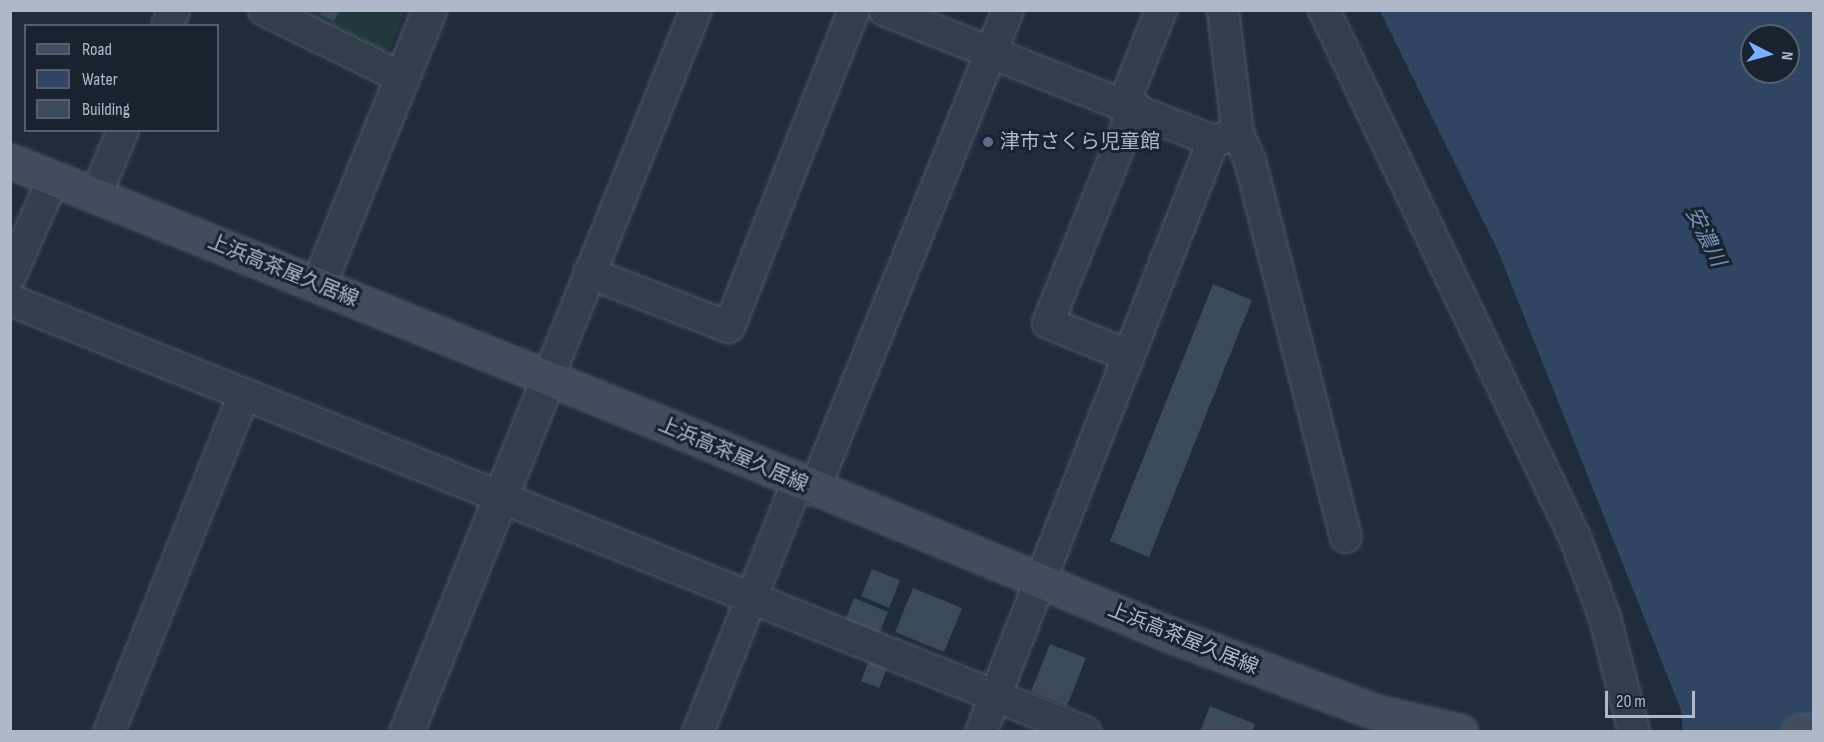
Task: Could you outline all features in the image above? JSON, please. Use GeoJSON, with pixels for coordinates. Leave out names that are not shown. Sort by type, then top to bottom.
{"type":"FeatureCollection","features":[{"type":"Feature","properties":{"kind":"main road","name":"上浜高茶屋久居線"},"geometry":{"type":"LineString","coordinates":[[10,161],[52,181],[318,285],[1039,580],[1344,700],[1461,732]]}},
{"type":"Feature","properties":{"kind":"main road"},"geometry":{"type":"LineString","coordinates":[[1799,732],[1814,730]]}},
{"type":"Feature","properties":{"kind":"street"},"geometry":{"type":"LineString","coordinates":[[168,24],[174,10]]}},
{"type":"Feature","properties":{"kind":"street"},"geometry":{"type":"LineString","coordinates":[[264,10],[401,77]]}},
{"type":"Feature","properties":{"kind":"street"},"geometry":{"type":"LineString","coordinates":[[318,285],[429,10]]}},
{"type":"Feature","properties":{"kind":"street"},"geometry":{"type":"LineString","coordinates":[[406,732],[696,10]]}},
{"type":"Feature","properties":{"kind":"street"},"geometry":{"type":"LineString","coordinates":[[589,273],[729,327],[854,10]]}},
{"type":"Feature","properties":{"kind":"street"},"geometry":{"type":"LineString","coordinates":[[884,10],[1129,105],[1226,137],[1250,160],[1346,537]]}},
{"type":"Feature","properties":{"kind":"street"},"geometry":{"type":"LineString","coordinates":[[698,732],[752,596],[806,485],[1008,10]]}},
{"type":"Feature","properties":{"kind":"street"},"geometry":{"type":"LineString","coordinates":[[1127,355],[1048,323],[1129,105],[1161,10]]}},
{"type":"Feature","properties":{"kind":"street"},"geometry":{"type":"LineString","coordinates":[[981,732],[1039,580],[1127,368],[1127,355],[1226,137],[1223,10]]}},
{"type":"Feature","properties":{"kind":"street"},"geometry":{"type":"LineString","coordinates":[[1324,10],[1567,518],[1605,618],[1634,732]]}},
{"type":"Feature","properties":{"kind":"street"},"geometry":{"type":"LineString","coordinates":[[95,197],[122,132]]}},
{"type":"Feature","properties":{"kind":"street"},"geometry":{"type":"LineString","coordinates":[[10,277],[52,181]]}},
{"type":"Feature","properties":{"kind":"street"},"geometry":{"type":"LineString","coordinates":[[10,300],[752,596],[1085,732]]}},
{"type":"Feature","properties":{"kind":"street"},"geometry":{"type":"LineString","coordinates":[[109,732],[244,394]]}},
{"type":"Feature","properties":{"kind":"green space"},"geometry":{"type":"Polygon","coordinates":[[[298,11],[405,11],[391,47],[382,52],[298,11]]]}},
{"type":"Feature","properties":{"kind":"water","name":"安濃川"},"geometry":{"type":"Polygon","coordinates":[[[1380,11],[1813,11],[1813,731],[1683,731],[1681,710],[1498,251],[1380,11]]]}},
{"type":"Feature","properties":{"kind":"building"},"geometry":{"type":"Polygon","coordinates":[[[322,10],[340,10],[334,21],[320,15],[322,10]]]}},
{"type":"Feature","properties":{"kind":"building"},"geometry":{"type":"Polygon","coordinates":[[[1213,284],[1252,300],[1149,557],[1110,541],[1213,284]]]}},
{"type":"Feature","properties":{"kind":"building"},"geometry":{"type":"Polygon","coordinates":[[[872,569],[900,580],[889,608],[861,596],[872,569]]]}},
{"type":"Feature","properties":{"kind":"building"},"geometry":{"type":"Polygon","coordinates":[[[913,588],[962,608],[944,652],[895,632],[913,588]]]}},
{"type":"Feature","properties":{"kind":"building"},"geometry":{"type":"Polygon","coordinates":[[[854,598],[888,612],[879,634],[845,620],[854,598]]]}},
{"type":"Feature","properties":{"kind":"building"},"geometry":{"type":"Polygon","coordinates":[[[1050,644],[1086,658],[1067,706],[1031,691],[1050,644]]]}},
{"type":"Feature","properties":{"kind":"building"},"geometry":{"type":"Polygon","coordinates":[[[870,658],[888,665],[879,688],[861,681],[870,658]]]}},
{"type":"Feature","properties":{"kind":"building"},"geometry":{"type":"Polygon","coordinates":[[[1210,706],[1255,724],[1252,732],[1200,732],[1210,706]]]}},
{"type":"Feature","properties":{"kind":"place","name":"津市さくら児童館"},"geometry":{"type":"Point","coordinates":[988,142]}}]}
